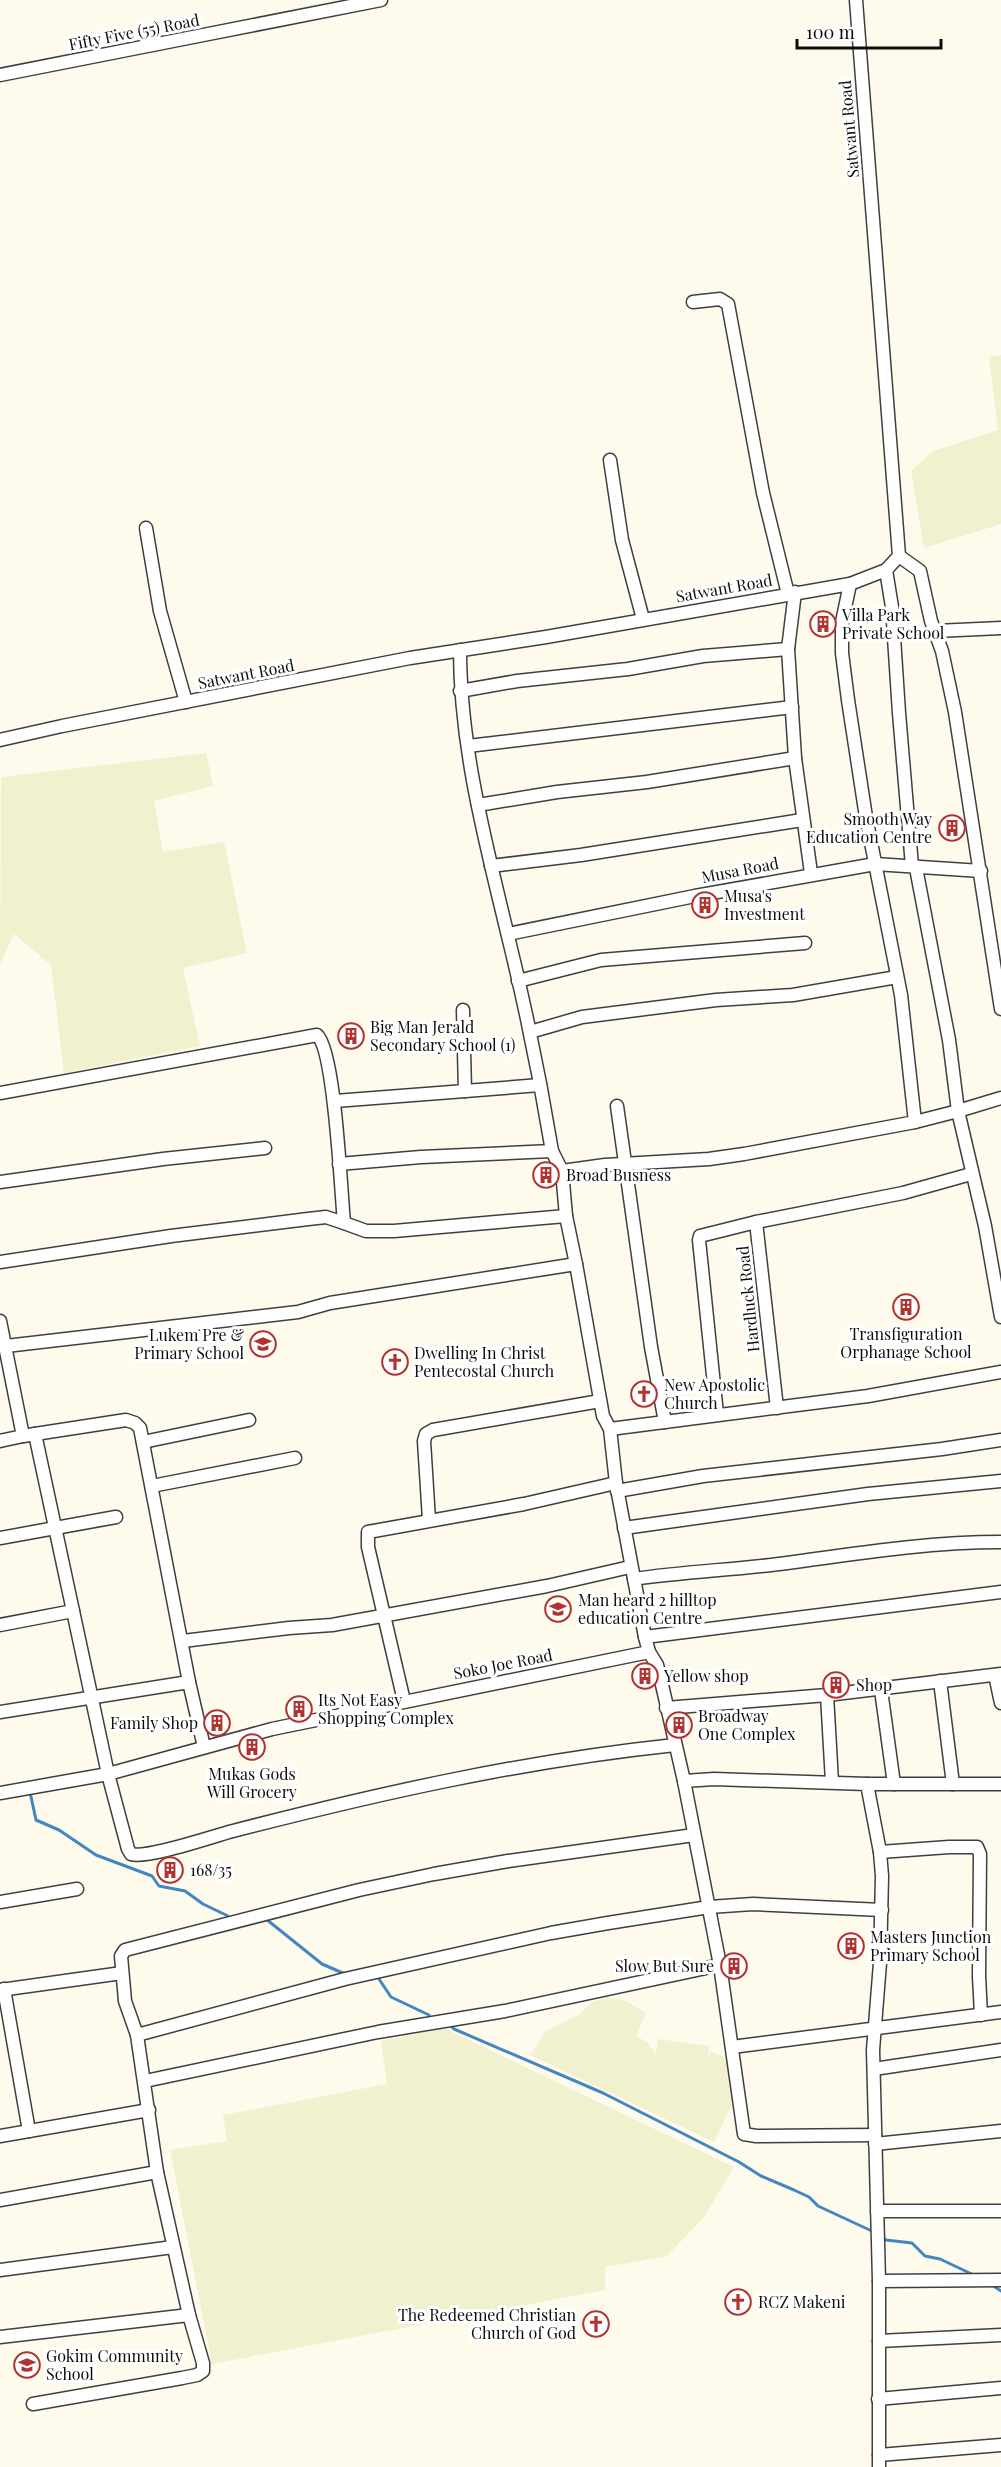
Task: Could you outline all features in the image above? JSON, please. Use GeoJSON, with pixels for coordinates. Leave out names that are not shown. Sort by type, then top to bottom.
{"type":"FeatureCollection","features":[{"type":"Feature","properties":{"kind":"street","name":"Fifty Five (55) Road"},"geometry":{"type":"LineString","coordinates":[[0,75],[185,38],[287,21],[381,0]]}},
{"type":"Feature","properties":{"kind":"street","name":"Satwant Road"},"geometry":{"type":"LineString","coordinates":[[0,740],[410,658],[850,584],[886,570],[899,556],[856,0]]}},
{"type":"Feature","properties":{"kind":"street"},"geometry":{"type":"LineString","coordinates":[[693,302],[720,299],[729,304],[763,493],[791,593],[788,649],[795,758],[811,873]]}},
{"type":"Feature","properties":{"kind":"street"},"geometry":{"type":"LineString","coordinates":[[610,460],[622,540],[643,619]]}},
{"type":"Feature","properties":{"kind":"street"},"geometry":{"type":"LineString","coordinates":[[146,528],[160,611],[186,702]]}},
{"type":"Feature","properties":{"kind":"street"},"geometry":{"type":"LineString","coordinates":[[899,556],[920,571],[955,712],[1000,990],[1001,1009]]}},
{"type":"Feature","properties":{"kind":"street"},"geometry":{"type":"LineString","coordinates":[[886,570],[892,607],[898,713],[914,867],[949,1040],[958,1111],[985,1226],[1001,1317]]}},
{"type":"Feature","properties":{"kind":"street"},"geometry":{"type":"LineString","coordinates":[[850,584],[842,622],[842,653],[875,864],[904,1012],[915,1122]]}},
{"type":"Feature","properties":{"kind":"street"},"geometry":{"type":"LineString","coordinates":[[936,631],[1001,628]]}},
{"type":"Feature","properties":{"kind":"street"},"geometry":{"type":"LineString","coordinates":[[460,691],[517,681],[628,669],[703,656],[788,649]]}},
{"type":"Feature","properties":{"kind":"street"},"geometry":{"type":"LineString","coordinates":[[460,650],[460,691],[478,805],[530,1032],[552,1151],[562,1172],[566,1216],[603,1416],[610,1429],[616,1487],[645,1637],[649,1652],[657,1665],[684,1781],[720,1965],[744,2134],[875,2140],[1001,2131]]}},
{"type":"Feature","properties":{"kind":"street"},"geometry":{"type":"LineString","coordinates":[[468,746],[792,707]]}},
{"type":"Feature","properties":{"kind":"street"},"geometry":{"type":"LineString","coordinates":[[478,805],[557,792],[647,782],[795,758]]}},
{"type":"Feature","properties":{"kind":"street"},"geometry":{"type":"LineString","coordinates":[[491,866],[802,820]]}},
{"type":"Feature","properties":{"kind":"street","name":"Musa Road"},"geometry":{"type":"LineString","coordinates":[[508,934],[811,873],[875,864],[981,872]]}},
{"type":"Feature","properties":{"kind":"street"},"geometry":{"type":"LineString","coordinates":[[518,981],[601,960],[805,943]]}},
{"type":"Feature","properties":{"kind":"street"},"geometry":{"type":"LineString","coordinates":[[530,1032],[582,1017],[716,1000],[793,994],[897,977]]}},
{"type":"Feature","properties":{"kind":"street"},"geometry":{"type":"LineString","coordinates":[[463,1010],[465,1091]]}},
{"type":"Feature","properties":{"kind":"street"},"geometry":{"type":"LineString","coordinates":[[0,1093],[315,1035],[321,1038],[334,1101],[344,1223]]}},
{"type":"Feature","properties":{"kind":"street"},"geometry":{"type":"LineString","coordinates":[[334,1101],[540,1085]]}},
{"type":"Feature","properties":{"kind":"street"},"geometry":{"type":"LineString","coordinates":[[562,1172],[626,1163],[709,1159],[744,1154],[915,1122],[1001,1098]]}},
{"type":"Feature","properties":{"kind":"street"},"geometry":{"type":"LineString","coordinates":[[617,1106],[651,1347],[665,1422]]}},
{"type":"Feature","properties":{"kind":"street"},"geometry":{"type":"LineString","coordinates":[[0,1182],[266,1148]]}},
{"type":"Feature","properties":{"kind":"street"},"geometry":{"type":"LineString","coordinates":[[339,1164],[421,1156],[552,1151]]}},
{"type":"Feature","properties":{"kind":"street"},"geometry":{"type":"LineString","coordinates":[[717,1414],[699,1240],[704,1233],[870,1201],[971,1174]]}},
{"type":"Feature","properties":{"kind":"street"},"geometry":{"type":"LineString","coordinates":[[0,1262],[171,1236],[326,1217],[366,1231],[394,1231],[566,1216]]}},
{"type":"Feature","properties":{"kind":"street","name":"Hardluck Road"},"geometry":{"type":"LineString","coordinates":[[756,1222],[777,1408]]}},
{"type":"Feature","properties":{"kind":"street"},"geometry":{"type":"LineString","coordinates":[[6,1346],[298,1312],[330,1303],[576,1264]]}},
{"type":"Feature","properties":{"kind":"street"},"geometry":{"type":"LineString","coordinates":[[0,1321],[29,1435],[56,1527],[108,1774],[131,1854],[136,1856],[290,1817],[474,1775],[530,1764],[675,1745]]}},
{"type":"Feature","properties":{"kind":"street"},"geometry":{"type":"LineString","coordinates":[[610,1429],[904,1390],[1001,1372]]}},
{"type":"Feature","properties":{"kind":"street"},"geometry":{"type":"LineString","coordinates":[[429,1520],[424,1441],[426,1434],[433,1430],[600,1401]]}},
{"type":"Feature","properties":{"kind":"street"},"geometry":{"type":"LineString","coordinates":[[0,1441],[126,1420],[135,1422],[140,1428],[183,1641],[189,1682],[204,1747]]}},
{"type":"Feature","properties":{"kind":"street"},"geometry":{"type":"LineString","coordinates":[[143,1442],[249,1420]]}},
{"type":"Feature","properties":{"kind":"street"},"geometry":{"type":"LineString","coordinates":[[404,1701],[368,1547],[368,1532],[616,1487],[1001,1440]]}},
{"type":"Feature","properties":{"kind":"street"},"geometry":{"type":"LineString","coordinates":[[153,1486],[295,1458]]}},
{"type":"Feature","properties":{"kind":"street"},"geometry":{"type":"LineString","coordinates":[[624,1528],[868,1494],[1001,1481]]}},
{"type":"Feature","properties":{"kind":"street"},"geometry":{"type":"LineString","coordinates":[[0,1538],[116,1517]]}},
{"type":"Feature","properties":{"kind":"street"},"geometry":{"type":"LineString","coordinates":[[183,1641],[289,1628],[332,1626],[547,1586],[632,1573],[769,1565],[868,1551],[959,1543],[1001,1542]]}},
{"type":"Feature","properties":{"kind":"street"},"geometry":{"type":"LineString","coordinates":[[645,1637],[1001,1592]]}},
{"type":"Feature","properties":{"kind":"street"},"geometry":{"type":"LineString","coordinates":[[0,1625],[73,1611]]}},
{"type":"Feature","properties":{"kind":"street","name":"Soko Joe Road"},"geometry":{"type":"LineString","coordinates":[[0,1793],[108,1774],[272,1729],[649,1652]]}},
{"type":"Feature","properties":{"kind":"street"},"geometry":{"type":"LineString","coordinates":[[666,1708],[881,1690],[998,1674],[1001,1703]]}},
{"type":"Feature","properties":{"kind":"street"},"geometry":{"type":"LineString","coordinates":[[940,1681],[953,1784]]}},
{"type":"Feature","properties":{"kind":"street"},"geometry":{"type":"LineString","coordinates":[[0,1712],[189,1682]]}},
{"type":"Feature","properties":{"kind":"street"},"geometry":{"type":"LineString","coordinates":[[881,1690],[894,1784]]}},
{"type":"Feature","properties":{"kind":"street"},"geometry":{"type":"LineString","coordinates":[[827,1695],[832,1782]]}},
{"type":"Feature","properties":{"kind":"street"},"geometry":{"type":"LineString","coordinates":[[684,1781],[714,1779],[867,1784],[1001,1784]]}},
{"type":"Feature","properties":{"kind":"street"},"geometry":{"type":"LineString","coordinates":[[867,1784],[880,1852],[882,1910],[874,2030],[879,2281],[879,2461],[1001,2445]]}},
{"type":"Feature","properties":{"kind":"street"},"geometry":{"type":"LineString","coordinates":[[33,2404],[197,2375],[203,2371],[203,2363],[189,2315],[157,2172],[137,2035],[125,2001],[121,1956],[125,1950],[359,1890],[508,1861],[694,1834]]}},
{"type":"Feature","properties":{"kind":"street"},"geometry":{"type":"LineString","coordinates":[[880,1852],[977,1847],[980,1854],[981,2015]]}},
{"type":"Feature","properties":{"kind":"street"},"geometry":{"type":"LineString","coordinates":[[0,1902],[77,1889]]}},
{"type":"Feature","properties":{"kind":"street"},"geometry":{"type":"LineString","coordinates":[[137,2035],[345,1979],[551,1933],[709,1907],[753,1904],[882,1910]]}},
{"type":"Feature","properties":{"kind":"street"},"geometry":{"type":"LineString","coordinates":[[145,2081],[378,2032],[504,2011],[720,1965]]}},
{"type":"Feature","properties":{"kind":"street"},"geometry":{"type":"LineString","coordinates":[[30,2131],[2,1989],[122,1973]]}},
{"type":"Feature","properties":{"kind":"street"},"geometry":{"type":"LineString","coordinates":[[732,2047],[1001,2012]]}},
{"type":"Feature","properties":{"kind":"street"},"geometry":{"type":"LineString","coordinates":[[874,2069],[1001,2050]]}},
{"type":"Feature","properties":{"kind":"street"},"geometry":{"type":"LineString","coordinates":[[0,2136],[149,2110]]}},
{"type":"Feature","properties":{"kind":"street"},"geometry":{"type":"LineString","coordinates":[[0,2200],[157,2172]]}},
{"type":"Feature","properties":{"kind":"street"},"geometry":{"type":"LineString","coordinates":[[877,2211],[1001,2211]]}},
{"type":"Feature","properties":{"kind":"street"},"geometry":{"type":"LineString","coordinates":[[0,2270],[173,2247]]}},
{"type":"Feature","properties":{"kind":"street"},"geometry":{"type":"LineString","coordinates":[[879,2281],[1001,2280]]}},
{"type":"Feature","properties":{"kind":"street"},"geometry":{"type":"LineString","coordinates":[[0,2337],[189,2315]]}},
{"type":"Feature","properties":{"kind":"street"},"geometry":{"type":"LineString","coordinates":[[879,2341],[1001,2335]]}},
{"type":"Feature","properties":{"kind":"street"},"geometry":{"type":"LineString","coordinates":[[878,2399],[1001,2388]]}},
{"type":"Feature","properties":{"kind":"green space"},"geometry":{"type":"Polygon","coordinates":[[[1001,355],[1001,524],[924,548],[911,471],[933,451],[998,430],[989,357],[1001,355]]]}},
{"type":"Feature","properties":{"kind":"green space"},"geometry":{"type":"Polygon","coordinates":[[[206,753],[213,786],[154,801],[163,852],[224,842],[247,953],[183,968],[200,1046],[64,1073],[51,965],[14,934],[0,964],[1,777],[206,753]]]}},
{"type":"Feature","properties":{"kind":"green space"},"geometry":{"type":"Polygon","coordinates":[[[607,1997],[626,2001],[646,2013],[636,2036],[647,2042],[656,2054],[658,2039],[709,2046],[708,2055],[711,2052],[721,2055],[728,2062],[733,2078],[732,2104],[714,2142],[530,2055],[546,2031],[580,2014],[591,2003],[607,1997]]]}},
{"type":"Feature","properties":{"kind":"green space"},"geometry":{"type":"Polygon","coordinates":[[[444,2028],[734,2167],[704,2217],[667,2256],[605,2267],[605,2290],[212,2364],[170,2150],[227,2141],[223,2115],[387,2084],[381,2041],[444,2028]]]}},
{"type":"Feature","properties":{"kind":"waterway"},"geometry":{"type":"LineString","coordinates":[[30,1792],[36,1820],[59,1830],[96,1855],[152,1876],[159,1886],[185,1891],[203,1904],[228,1916]]}},
{"type":"Feature","properties":{"kind":"waterway"},"geometry":{"type":"LineString","coordinates":[[266,1919],[322,1964],[345,1974]]}},
{"type":"Feature","properties":{"kind":"waterway"},"geometry":{"type":"LineString","coordinates":[[377,1976],[391,1997],[429,2015]]}},
{"type":"Feature","properties":{"kind":"waterway"},"geometry":{"type":"LineString","coordinates":[[448,2023],[454,2029],[603,2093],[739,2162],[761,2176],[809,2197],[818,2206],[874,2232]]}},
{"type":"Feature","properties":{"kind":"waterway"},"geometry":{"type":"LineString","coordinates":[[882,2237],[886,2240],[912,2243],[925,2256],[940,2259],[976,2276]]}},
{"type":"Feature","properties":{"kind":"waterway"},"geometry":{"type":"LineString","coordinates":[[992,2285],[1001,2291]]}},
{"type":"Feature","properties":{"kind":"place","name":"Villa Park Private School"},"geometry":{"type":"Point","coordinates":[823,624]}},
{"type":"Feature","properties":{"kind":"place","name":"Smooth Way Education Centre"},"geometry":{"type":"Point","coordinates":[952,828]}},
{"type":"Feature","properties":{"kind":"place","name":"Musa's Investment"},"geometry":{"type":"Point","coordinates":[705,905]}},
{"type":"Feature","properties":{"kind":"place","name":"Big Man Jerald Secondary School (1)"},"geometry":{"type":"Point","coordinates":[351,1036]}},
{"type":"Feature","properties":{"kind":"place","name":"Broad Busness"},"geometry":{"type":"Point","coordinates":[546,1175]}},
{"type":"Feature","properties":{"kind":"place","name":"Transfiguration Orphanage School"},"geometry":{"type":"Point","coordinates":[906,1307]}},
{"type":"Feature","properties":{"kind":"place","name":"Lukem Pre & Primary School"},"geometry":{"type":"Point","coordinates":[263,1344]}},
{"type":"Feature","properties":{"kind":"place","name":"Dwelling In Christ Pentecostal Church"},"geometry":{"type":"Point","coordinates":[395,1362]}},
{"type":"Feature","properties":{"kind":"place","name":"New Apostolic Church"},"geometry":{"type":"Point","coordinates":[644,1394]}},
{"type":"Feature","properties":{"kind":"place","name":"Man heard 2 hilltop education Centre"},"geometry":{"type":"Point","coordinates":[558,1609]}},
{"type":"Feature","properties":{"kind":"place","name":"Yellow shop"},"geometry":{"type":"Point","coordinates":[645,1676]}},
{"type":"Feature","properties":{"kind":"place","name":"Shop"},"geometry":{"type":"Point","coordinates":[836,1685]}},
{"type":"Feature","properties":{"kind":"place","name":"Its Not Easy Shopping Complex"},"geometry":{"type":"Point","coordinates":[299,1709]}},
{"type":"Feature","properties":{"kind":"place","name":"Family Shop"},"geometry":{"type":"Point","coordinates":[217,1723]}},
{"type":"Feature","properties":{"kind":"place","name":"Broadway One Complex"},"geometry":{"type":"Point","coordinates":[679,1725]}},
{"type":"Feature","properties":{"kind":"place","name":"Mukas Gods Will Grocery"},"geometry":{"type":"Point","coordinates":[252,1747]}},
{"type":"Feature","properties":{"kind":"place","name":"168/35"},"geometry":{"type":"Point","coordinates":[170,1870]}},
{"type":"Feature","properties":{"kind":"place","name":"Masters Junction Primary School"},"geometry":{"type":"Point","coordinates":[851,1946]}},
{"type":"Feature","properties":{"kind":"place","name":"Slow But Sure"},"geometry":{"type":"Point","coordinates":[734,1966]}},
{"type":"Feature","properties":{"kind":"place","name":"RCZ Makeni"},"geometry":{"type":"Point","coordinates":[738,2302]}},
{"type":"Feature","properties":{"kind":"place","name":"The Redeemed Christian Church of God"},"geometry":{"type":"Point","coordinates":[596,2324]}},
{"type":"Feature","properties":{"kind":"place","name":"Gokim Community School"},"geometry":{"type":"Point","coordinates":[27,2365]}}]}
